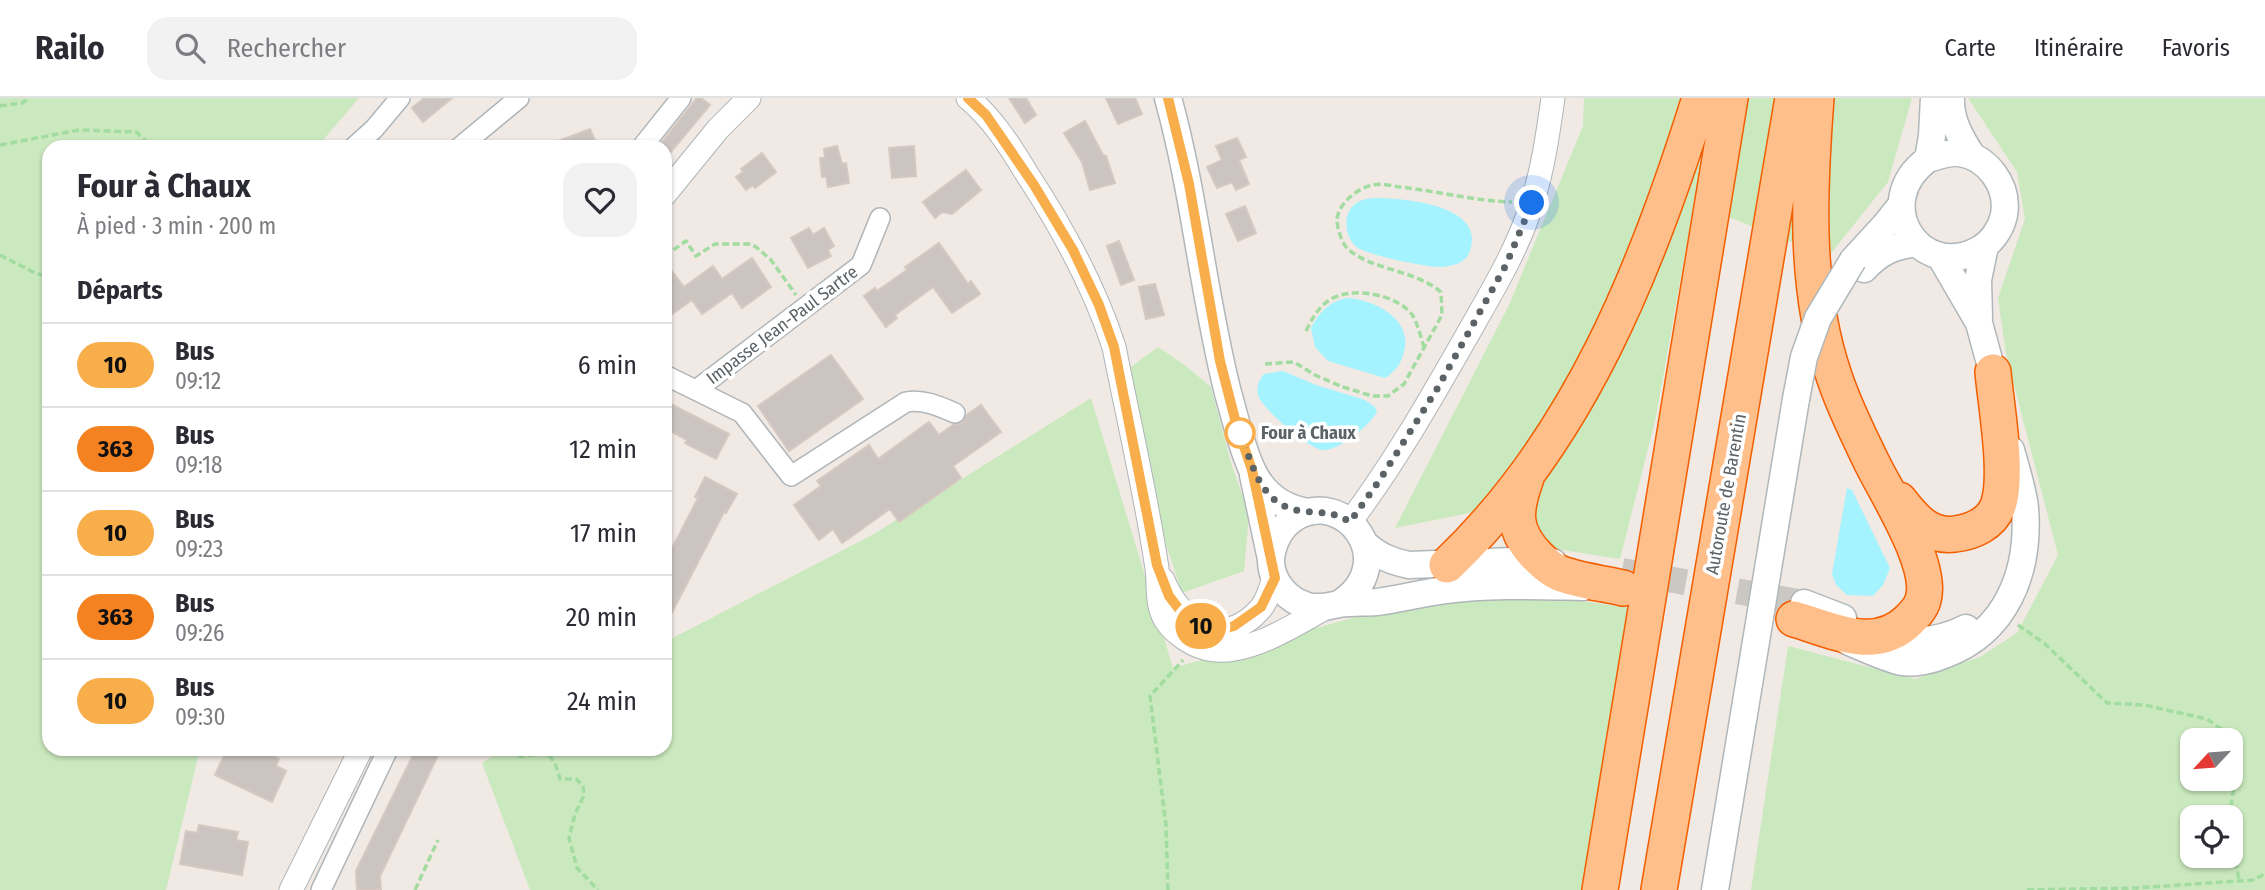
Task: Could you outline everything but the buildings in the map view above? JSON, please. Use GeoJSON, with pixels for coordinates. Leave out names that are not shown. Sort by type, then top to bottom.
{"type":"FeatureCollection","features":[{"type":"Feature","properties":{"kind":"highway"},"geometry":{"type":"LineString","coordinates":[[1447,565],[1476,536],[1527,475],[1592,371],[1637,279],[1677,171],[1700,98]]}},
{"type":"Feature","properties":{"kind":"highway"},"geometry":{"type":"LineString","coordinates":[[1600,890],[1730,98]]}},
{"type":"Feature","properties":{"kind":"highway","name":"Autoroute de Barentin"},"geometry":{"type":"LineString","coordinates":[[1659,890],[1793,98]]}},
{"type":"Feature","properties":{"kind":"highway"},"geometry":{"type":"LineString","coordinates":[[1799,611],[1872,639],[1888,636],[1914,614],[1923,601],[1925,585],[1906,528],[1870,459],[1834,377],[1822,336],[1814,270],[1810,170],[1816,98]]}},
{"type":"Feature","properties":{"kind":"highway"},"geometry":{"type":"LineString","coordinates":[[1870,459],[1916,522],[1930,531],[1950,535],[1969,532],[1986,522],[1997,508],[2000,492],[2001,464],[1993,372]]}},
{"type":"Feature","properties":{"kind":"highway"},"geometry":{"type":"LineString","coordinates":[[1527,475],[1518,499],[1517,517],[1521,536],[1541,561],[1557,573],[1623,579]]}},
{"type":"Feature","properties":{"kind":"main road"},"geometry":{"type":"LineString","coordinates":[[1168,98],[1189,184],[1220,361],[1236,423],[1252,470],[1273,568],[1283,591],[1296,601],[1311,607],[1378,602],[1443,590],[1498,585],[1623,579]]}},
{"type":"Feature","properties":{"kind":"main road"},"geometry":{"type":"LineString","coordinates":[[1928,159],[1933,136],[1934,98]]}},
{"type":"Feature","properties":{"kind":"main road"},"geometry":{"type":"LineString","coordinates":[[1951,98],[1958,132],[1973,157]]}},
{"type":"Feature","properties":{"kind":"main road"},"geometry":{"type":"LineString","coordinates":[[1858,265],[1897,246],[1928,250],[1964,256],[1986,246],[1997,233],[2004,216],[2004,198],[1999,181],[1988,167],[1973,157],[1958,153],[1942,154],[1928,159],[1908,178],[1900,205],[1908,232],[1928,250],[1979,323]]}},
{"type":"Feature","properties":{"kind":"main road"},"geometry":{"type":"LineString","coordinates":[[1715,890],[1803,402],[1830,327],[1858,265],[1900,205]]}},
{"type":"Feature","properties":{"kind":"main road"},"geometry":{"type":"LineString","coordinates":[[1799,611],[1903,662],[1932,660],[1958,650],[1982,635],[2006,605],[2021,566],[2025,539],[2025,506],[1979,323],[1978,280],[1986,246]]}},
{"type":"Feature","properties":{"kind":"main road"},"geometry":{"type":"LineString","coordinates":[[1730,890],[1803,402]]}},
{"type":"Feature","properties":{"kind":"main road"},"geometry":{"type":"LineString","coordinates":[[1252,470],[1272,496],[1290,510],[1331,513],[1350,522],[1359,532],[1368,558],[1363,579],[1351,596],[1333,606]]}},
{"type":"Feature","properties":{"kind":"main road"},"geometry":{"type":"LineString","coordinates":[[1273,568],[1274,543],[1282,529],[1294,518],[1309,512]]}},
{"type":"Feature","properties":{"kind":"main road"},"geometry":{"type":"LineString","coordinates":[[1365,544],[1378,555],[1409,565],[1541,561]]}},
{"type":"Feature","properties":{"kind":"main road"},"geometry":{"type":"LineString","coordinates":[[1888,636],[1926,642],[1951,636],[2006,605]]}},
{"type":"Feature","properties":{"kind":"street"},"geometry":{"type":"LineString","coordinates":[[362,140],[400,98]]}},
{"type":"Feature","properties":{"kind":"street"},"geometry":{"type":"LineString","coordinates":[[468,140],[519,98]]}},
{"type":"Feature","properties":{"kind":"street"},"geometry":{"type":"LineString","coordinates":[[648,140],[681,98]]}},
{"type":"Feature","properties":{"kind":"street"},"geometry":{"type":"LineString","coordinates":[[672,185],[718,128],[749,98]]}},
{"type":"Feature","properties":{"kind":"street"},"geometry":{"type":"LineString","coordinates":[[968,98],[986,115],[1034,185],[1073,250],[1099,305],[1114,347],[1157,565],[1159,602],[1165,620],[1184,639],[1196,645],[1210,649],[1230,649],[1281,633],[1333,606]]}},
{"type":"Feature","properties":{"kind":"street"},"geometry":{"type":"LineString","coordinates":[[1350,522],[1437,389],[1506,265],[1532,203],[1548,135],[1553,98]]}},
{"type":"Feature","properties":{"kind":"street","name":"Impasse Jean-Paul Sartre"},"geometry":{"type":"LineString","coordinates":[[696,390],[861,265],[880,218]]}},
{"type":"Feature","properties":{"kind":"street"},"geometry":{"type":"LineString","coordinates":[[672,378],[742,412],[791,476],[906,402],[916,400],[936,404],[955,413]]}},
{"type":"Feature","properties":{"kind":"street"},"geometry":{"type":"LineString","coordinates":[[1157,565],[1169,596],[1182,613],[1198,625],[1219,630],[1234,626],[1261,607],[1273,568]]}},
{"type":"Feature","properties":{"kind":"street"},"geometry":{"type":"LineString","coordinates":[[291,890],[358,756]]}},
{"type":"Feature","properties":{"kind":"street"},"geometry":{"type":"LineString","coordinates":[[321,890],[385,756]]}},
{"type":"Feature","properties":{"kind":"path"},"geometry":{"type":"LineString","coordinates":[[0,106],[22,103],[30,98]]}},
{"type":"Feature","properties":{"kind":"path"},"geometry":{"type":"LineString","coordinates":[[0,145],[79,130],[136,132],[145,140]]}},
{"type":"Feature","properties":{"kind":"path"},"geometry":{"type":"LineString","coordinates":[[1265,364],[1294,362],[1343,387],[1372,396],[1388,396],[1404,384],[1442,315],[1441,292],[1427,280],[1357,257],[1345,247],[1336,223],[1339,208],[1352,195],[1373,185],[1423,189],[1481,201],[1532,203]]}},
{"type":"Feature","properties":{"kind":"path"},"geometry":{"type":"LineString","coordinates":[[672,251],[686,242],[696,256],[715,244],[750,244],[771,260],[803,310]]}},
{"type":"Feature","properties":{"kind":"path"},"geometry":{"type":"LineString","coordinates":[[0,255],[42,275]]}},
{"type":"Feature","properties":{"kind":"path"},"geometry":{"type":"LineString","coordinates":[[1306,331],[1316,312],[1330,299],[1346,294],[1383,295],[1405,307],[1414,318],[1424,347]]}},
{"type":"Feature","properties":{"kind":"path"},"geometry":{"type":"LineString","coordinates":[[2006,605],[2107,703],[2144,705],[2207,719],[2221,728]]}},
{"type":"Feature","properties":{"kind":"path"},"geometry":{"type":"LineString","coordinates":[[1168,890],[1166,827],[1150,696],[1196,645]]}},
{"type":"Feature","properties":{"kind":"path"},"geometry":{"type":"LineString","coordinates":[[550,756],[560,779],[576,779],[583,786],[584,795],[575,814],[569,838],[577,869],[598,890]]}},
{"type":"Feature","properties":{"kind":"path"},"geometry":{"type":"LineString","coordinates":[[415,890],[438,840]]}},
{"type":"Feature","properties":{"kind":"path"},"geometry":{"type":"LineString","coordinates":[[2237,868],[2239,881]]}},
{"type":"Feature","properties":{"kind":"path"},"geometry":{"type":"LineString","coordinates":[[2027,890],[2136,888],[2253,880],[2265,874]]}},
{"type":"Feature","properties":{"kind":"green space"},"geometry":{"type":"Polygon","coordinates":[[[0,98],[359,98],[323,140],[42,140],[42,756],[198,756],[166,890],[0,890],[0,98]]]}},
{"type":"Feature","properties":{"kind":"green space"},"geometry":{"type":"Polygon","coordinates":[[[1584,98],[1912,98],[1888,182],[1828,257],[1694,203],[1656,417],[1620,559],[1543,547],[1494,508],[1395,528],[1509,305],[1583,126],[1584,98]]]}},
{"type":"Feature","properties":{"kind":"green space"},"geometry":{"type":"Polygon","coordinates":[[[1968,98],[2265,98],[2265,890],[1751,890],[1788,646],[1915,679],[1980,657],[2017,633],[2058,555],[2006,354],[1998,298],[2025,219],[2017,172],[1968,98]]]}},
{"type":"Feature","properties":{"kind":"green space"},"geometry":{"type":"Polygon","coordinates":[[[1158,347],[1211,387],[1231,463],[1249,515],[1244,571],[1182,593],[1165,541],[1147,447],[1125,371],[1158,347]]]}},
{"type":"Feature","properties":{"kind":"green space"},"geometry":{"type":"Polygon","coordinates":[[[1091,398],[1173,668],[1413,601],[1524,593],[1632,608],[1586,890],[530,890],[482,763],[492,756],[672,756],[672,638],[874,534],[1091,398]]]}},
{"type":"Feature","properties":{"kind":"water"},"geometry":{"type":"Polygon","coordinates":[[[1374,198],[1415,201],[1446,210],[1459,217],[1468,226],[1472,237],[1468,256],[1455,264],[1435,267],[1358,248],[1348,233],[1348,215],[1358,202],[1374,198]]]}},
{"type":"Feature","properties":{"kind":"water"},"geometry":{"type":"Polygon","coordinates":[[[1348,298],[1380,307],[1390,313],[1403,330],[1403,356],[1397,367],[1385,378],[1328,361],[1315,347],[1311,328],[1318,317],[1330,305],[1348,298]]]}},
{"type":"Feature","properties":{"kind":"water"},"geometry":{"type":"Polygon","coordinates":[[[1283,371],[1316,385],[1365,400],[1375,407],[1377,412],[1361,430],[1338,446],[1324,450],[1308,444],[1276,418],[1258,395],[1258,384],[1264,374],[1283,371]]]}},
{"type":"Feature","properties":{"kind":"water"},"geometry":{"type":"Polygon","coordinates":[[[1847,488],[1852,490],[1890,568],[1883,585],[1873,596],[1847,595],[1836,585],[1832,574],[1847,488]]]}},
{"type":"Feature","properties":{"kind":"tunnel"},"geometry":{"type":"LineString","coordinates":[[1622,571],[1804,603]]}},
{"type":"Feature","properties":{"kind":"bus line","name":"10"},"geometry":{"type":"LineString","coordinates":[[968,98],[986,115],[1006,142],[1073,250],[1087,278],[1114,347],[1157,565],[1169,596],[1182,613],[1198,625],[1219,630],[1234,626],[1261,607],[1275,578],[1252,470],[1236,423],[1220,361],[1189,184],[1168,98]]}},
{"type":"Feature","properties":{"kind":"place","name":"Four à Chaux"},"geometry":{"type":"Point","coordinates":[1240,433]}},
{"type":"Feature","properties":{"kind":"route"},"geometry":{"type":"LineString","coordinates":[[1240,433],[1252,470],[1272,496],[1290,510],[1324,511],[1338,514],[1350,522],[1437,389],[1506,265],[1532,203]]}}]}
